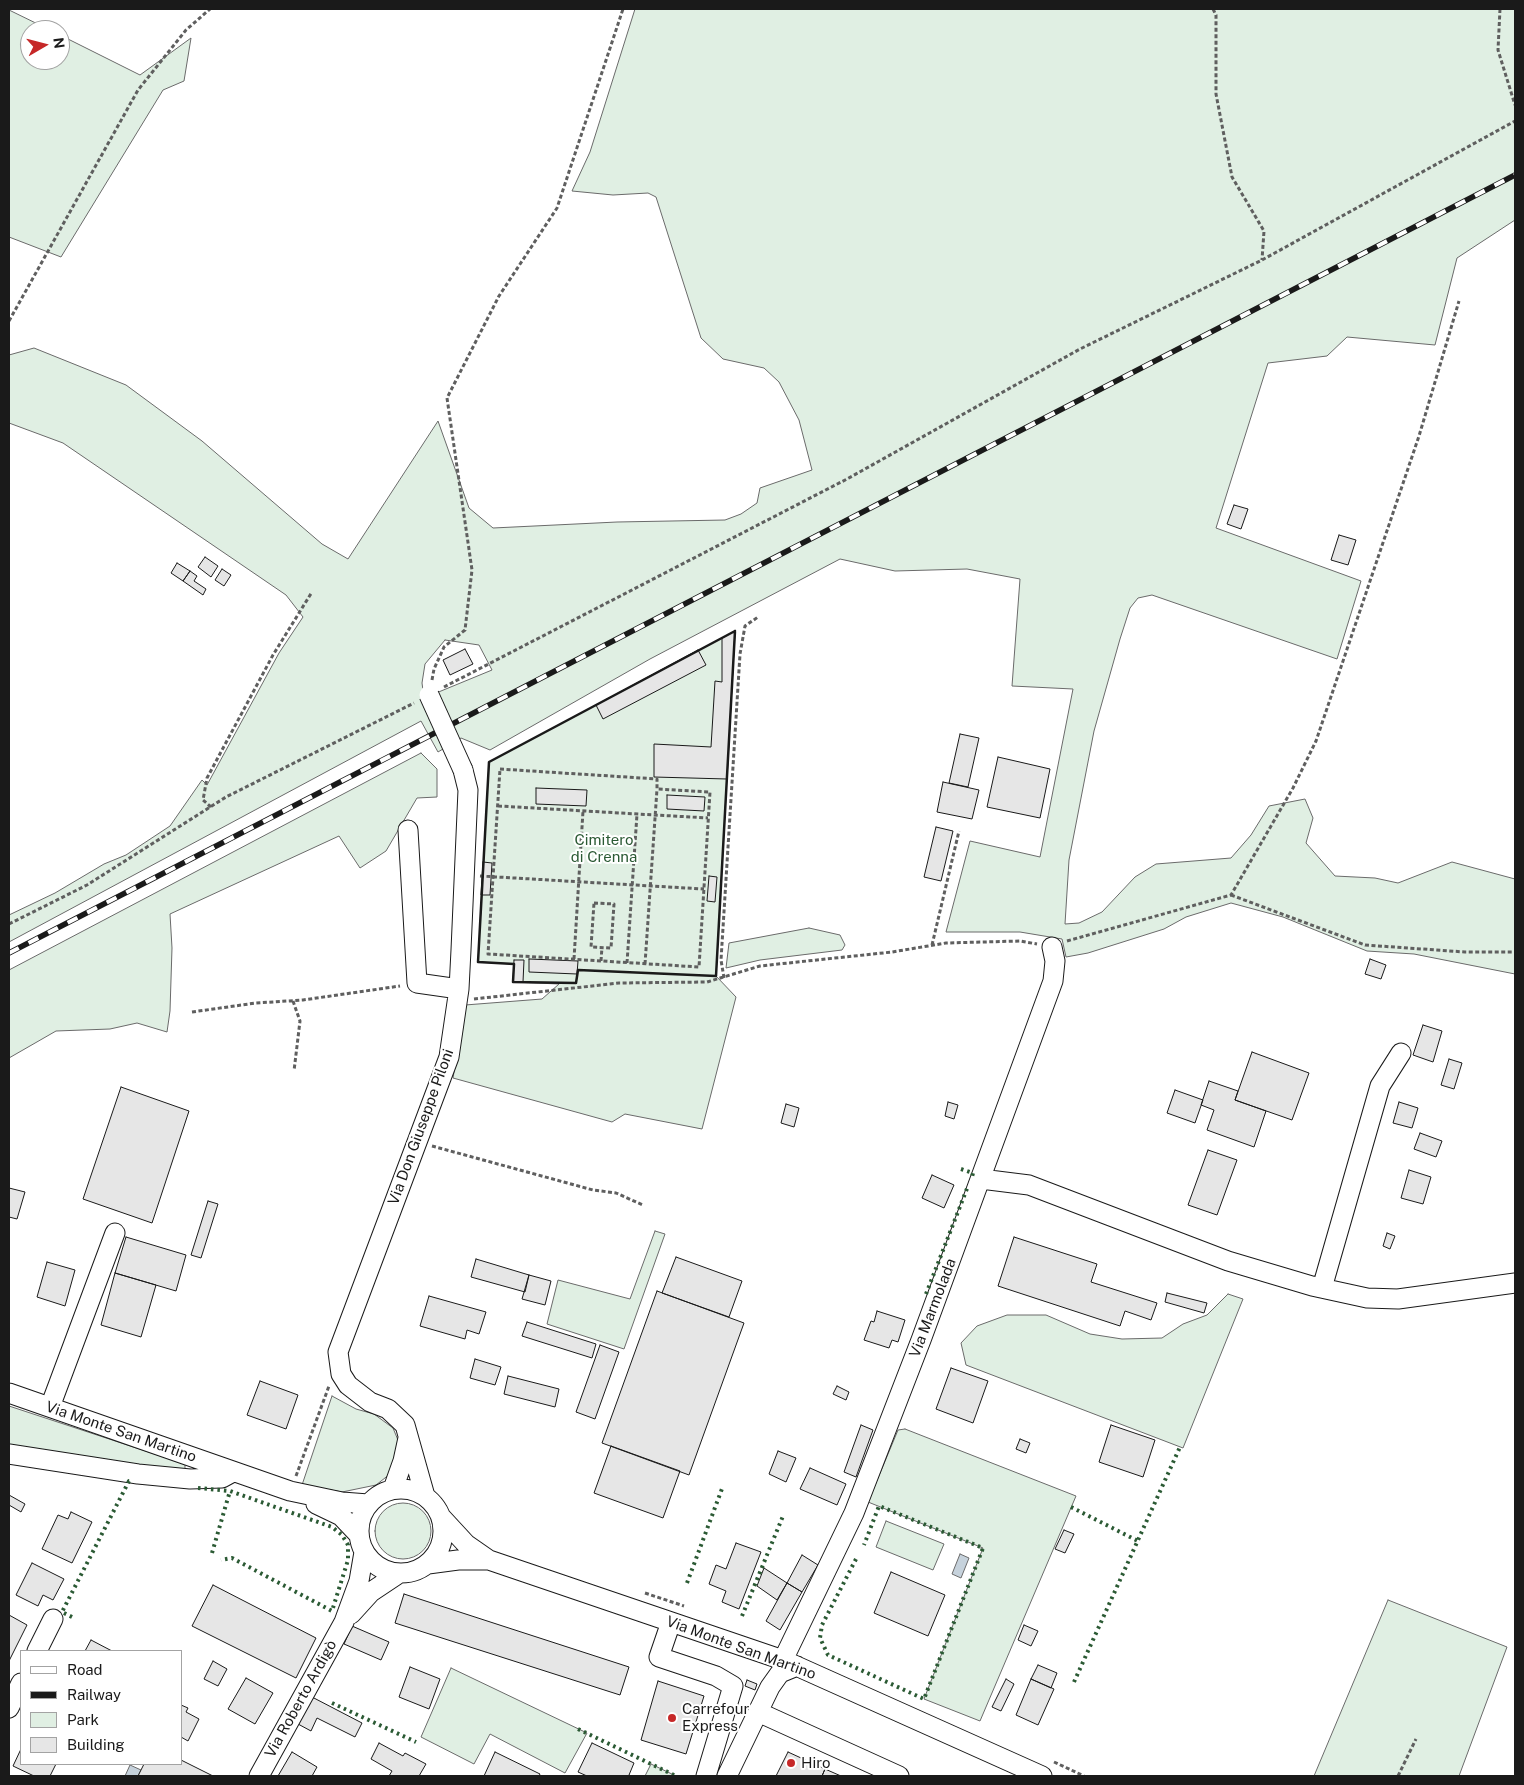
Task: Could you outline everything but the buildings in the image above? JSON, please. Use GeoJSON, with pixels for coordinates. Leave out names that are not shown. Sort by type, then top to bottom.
{"type":"FeatureCollection","features":[{"type":"Feature","properties":{"kind":"street","name":"Via Don Giuseppe Piloni"},"geometry":{"type":"LineString","coordinates":[[341,1374],[338,1352],[449,1057],[458,993],[468,790],[463,770],[429,695]]}},
{"type":"Feature","properties":{"kind":"street"},"geometry":{"type":"LineString","coordinates":[[408,830],[417,983],[458,993]]}},
{"type":"Feature","properties":{"kind":"street","name":"Via Marmolada"},"geometry":{"type":"LineString","coordinates":[[782,1660],[854,1512],[1053,982],[1055,961],[1052,947]]}},
{"type":"Feature","properties":{"kind":"street"},"geometry":{"type":"LineString","coordinates":[[1322,1288],[1380,1086],[1401,1053]]}},
{"type":"Feature","properties":{"kind":"street"},"geometry":{"type":"LineString","coordinates":[[980,1179],[1029,1185],[1228,1261],[1322,1288],[1367,1298],[1398,1299],[1515,1283]]}},
{"type":"Feature","properties":{"kind":"street"},"geometry":{"type":"LineString","coordinates":[[50,1407],[114,1233]]}},
{"type":"Feature","properties":{"kind":"street"},"geometry":{"type":"LineString","coordinates":[[341,1374],[357,1393],[388,1409],[405,1425],[425,1496]]}},
{"type":"Feature","properties":{"kind":"street","name":"Via Monte San Martino"},"geometry":{"type":"LineString","coordinates":[[9,1393],[290,1491],[342,1502],[368,1504]]}},
{"type":"Feature","properties":{"kind":"street"},"geometry":{"type":"LineString","coordinates":[[393,1489],[403,1461],[408,1434]]}},
{"type":"Feature","properties":{"kind":"street","name":"Via Monte San Martino"},"geometry":{"type":"LineString","coordinates":[[9,1454],[138,1474],[190,1479],[222,1478],[233,1472]]}},
{"type":"Feature","properties":{"kind":"street"},"geometry":{"type":"LineString","coordinates":[[393,1489],[404,1489],[425,1496],[435,1506],[442,1518],[442,1543],[437,1555],[428,1564],[409,1573],[398,1574],[385,1570],[373,1563],[362,1544],[360,1524],[368,1504],[379,1495],[393,1489]]}},
{"type":"Feature","properties":{"kind":"street","name":"Via Monte San Martino"},"geometry":{"type":"LineString","coordinates":[[290,1491],[341,1516],[362,1544]]}},
{"type":"Feature","properties":{"kind":"street","name":"Via Monte San Martino"},"geometry":{"type":"LineString","coordinates":[[442,1518],[466,1544],[490,1560],[782,1660],[1012,1769],[1045,1768]]}},
{"type":"Feature","properties":{"kind":"street","name":"Via Roberto Ardigò"},"geometry":{"type":"LineString","coordinates":[[259,1776],[344,1622],[359,1581],[362,1544]]}},
{"type":"Feature","properties":{"kind":"street","name":"Via Monte San Martino"},"geometry":{"type":"LineString","coordinates":[[428,1564],[458,1560],[490,1560]]}},
{"type":"Feature","properties":{"kind":"street","name":"Via Roberto Ardigò"},"geometry":{"type":"LineString","coordinates":[[344,1622],[371,1592],[398,1574]]}},
{"type":"Feature","properties":{"kind":"street"},"geometry":{"type":"LineString","coordinates":[[38,1650],[53,1620]]}},
{"type":"Feature","properties":{"kind":"street"},"geometry":{"type":"LineString","coordinates":[[671,1622],[659,1657],[716,1676],[733,1686],[706,1776]]}},
{"type":"Feature","properties":{"kind":"street"},"geometry":{"type":"LineString","coordinates":[[770,1687],[771,1673],[782,1660]]}},
{"type":"Feature","properties":{"kind":"street"},"geometry":{"type":"LineString","coordinates":[[727,1776],[770,1687],[780,1673],[782,1660]]}},
{"type":"Feature","properties":{"kind":"street"},"geometry":{"type":"LineString","coordinates":[[9,1708],[20,1685]]}},
{"type":"Feature","properties":{"kind":"street"},"geometry":{"type":"LineString","coordinates":[[758,1712],[899,1776]]}},
{"type":"Feature","properties":{"kind":"path"},"geometry":{"type":"LineString","coordinates":[[9,321],[138,90],[186,30],[210,9]]}},
{"type":"Feature","properties":{"kind":"path"},"geometry":{"type":"LineString","coordinates":[[429,695],[434,669],[444,647],[465,630],[472,570],[447,398],[499,296],[557,208],[623,9]]}},
{"type":"Feature","properties":{"kind":"path"},"geometry":{"type":"LineString","coordinates":[[1213,9],[1216,15],[1216,94],[1232,177],[1264,231],[1262,260]]}},
{"type":"Feature","properties":{"kind":"path"},"geometry":{"type":"LineString","coordinates":[[1500,9],[1498,50],[1515,105]]}},
{"type":"Feature","properties":{"kind":"path"},"geometry":{"type":"LineString","coordinates":[[9,924],[87,885],[226,797],[429,695],[846,479],[1080,349],[1262,260],[1515,120]]}},
{"type":"Feature","properties":{"kind":"path"},"geometry":{"type":"LineString","coordinates":[[1231,896],[1293,788],[1316,741],[1420,436],[1459,301]]}},
{"type":"Feature","properties":{"kind":"path"},"geometry":{"type":"LineString","coordinates":[[211,807],[203,800],[207,778],[273,655],[312,592]]}},
{"type":"Feature","properties":{"kind":"path"},"geometry":{"type":"LineString","coordinates":[[724,978],[721,960],[740,654],[744,626],[758,617]]}},
{"type":"Feature","properties":{"kind":"path"},"geometry":{"type":"LineString","coordinates":[[645,964],[649,886],[654,814],[656,788],[657,779],[500,769],[488,954],[627,963],[645,964],[699,967],[710,792],[656,788]]}},
{"type":"Feature","properties":{"kind":"path"},"geometry":{"type":"LineString","coordinates":[[498,806],[708,818]]}},
{"type":"Feature","properties":{"kind":"path"},"geometry":{"type":"LineString","coordinates":[[574,959],[583,811]]}},
{"type":"Feature","properties":{"kind":"path"},"geometry":{"type":"LineString","coordinates":[[627,963],[637,814]]}},
{"type":"Feature","properties":{"kind":"path"},"geometry":{"type":"LineString","coordinates":[[932,945],[959,831]]}},
{"type":"Feature","properties":{"kind":"path"},"geometry":{"type":"LineString","coordinates":[[464,875],[704,889]]}},
{"type":"Feature","properties":{"kind":"path"},"geometry":{"type":"LineString","coordinates":[[458,993],[476,999],[619,983],[707,982],[760,966],[892,952],[932,945],[1020,941],[1052,947],[1058,943],[1231,896],[1365,945],[1465,952],[1515,952]]}},
{"type":"Feature","properties":{"kind":"path"},"geometry":{"type":"LineString","coordinates":[[594,903],[614,904],[611,948],[602,947],[591,947],[594,903]]}},
{"type":"Feature","properties":{"kind":"path"},"geometry":{"type":"LineString","coordinates":[[601,961],[602,947]]}},
{"type":"Feature","properties":{"kind":"path"},"geometry":{"type":"LineString","coordinates":[[192,1012],[256,1003],[293,1001],[417,983]]}},
{"type":"Feature","properties":{"kind":"path"},"geometry":{"type":"LineString","coordinates":[[293,1001],[300,1021],[294,1071]]}},
{"type":"Feature","properties":{"kind":"path"},"geometry":{"type":"LineString","coordinates":[[417,1142],[593,1190],[616,1193],[643,1205]]}},
{"type":"Feature","properties":{"kind":"path"},"geometry":{"type":"LineString","coordinates":[[290,1491],[326,1388],[341,1374]]}},
{"type":"Feature","properties":{"kind":"path"},"geometry":{"type":"LineString","coordinates":[[640,1591],[685,1606]]}},
{"type":"Feature","properties":{"kind":"path"},"geometry":{"type":"LineString","coordinates":[[1398,1776],[1416,1739]]}},
{"type":"Feature","properties":{"kind":"path"},"geometry":{"type":"LineString","coordinates":[[1045,1768],[1084,1776]]}},
{"type":"Feature","properties":{"kind":"green space"},"geometry":{"type":"Polygon","coordinates":[[[635,9],[1515,9],[1515,220],[1457,258],[1435,345],[1347,337],[1327,356],[1268,363],[1216,528],[1361,581],[1337,659],[1152,595],[1138,598],[1130,608],[1094,731],[1069,860],[1065,924],[1079,923],[1102,912],[1135,877],[1156,864],[1231,858],[1251,835],[1269,806],[1305,799],[1313,818],[1306,843],[1335,876],[1375,878],[1398,883],[1452,862],[1515,879],[1515,974],[1414,954],[1367,951],[1283,917],[1231,903],[1186,917],[1164,929],[1088,953],[1066,957],[1062,939],[1020,932],[946,932],[970,841],[1040,857],[1073,689],[1012,686],[1020,579],[967,569],[895,571],[840,559],[650,659],[490,750],[461,738],[438,752],[421,721],[9,942],[9,915],[55,893],[104,864],[126,855],[170,826],[202,780],[207,785],[279,653],[303,617],[286,595],[63,443],[9,423],[9,355],[34,348],[126,385],[202,441],[322,544],[348,559],[438,421],[469,508],[493,528],[617,522],[725,520],[741,514],[757,503],[760,488],[812,470],[799,420],[779,382],[764,368],[723,359],[701,338],[656,197],[648,193],[613,195],[572,191],[590,152],[635,9]],[[445,640],[425,664],[422,683],[424,698],[492,670],[479,645],[445,640]]]}},
{"type":"Feature","properties":{"kind":"green space"},"geometry":{"type":"Polygon","coordinates":[[[9,10],[30,20],[20,20],[20,70],[70,70],[70,40],[140,75],[191,38],[184,81],[163,90],[61,257],[9,237],[9,10]]]}},
{"type":"Feature","properties":{"kind":"green space","name":"Cimitero di Crenna"},"geometry":{"type":"Polygon","coordinates":[[[735,631],[716,976],[736,997],[702,1129],[625,1114],[612,1122],[453,1078],[465,1005],[542,999],[559,984],[513,982],[514,964],[478,962],[489,762],[735,631]]]}},
{"type":"Feature","properties":{"kind":"green space"},"geometry":{"type":"Polygon","coordinates":[[[421,753],[437,769],[437,797],[417,798],[386,851],[360,868],[339,836],[170,914],[172,948],[170,1011],[167,1032],[137,1023],[110,1029],[56,1031],[9,1058],[9,970],[421,753]]]}},
{"type":"Feature","properties":{"kind":"green space"},"geometry":{"type":"Polygon","coordinates":[[[809,928],[840,935],[845,945],[842,950],[760,960],[726,968],[729,943],[809,928]]]}},
{"type":"Feature","properties":{"kind":"green space"},"geometry":{"type":"Polygon","coordinates":[[[655,1231],[665,1234],[624,1349],[547,1324],[558,1280],[630,1299],[655,1231]]]}},
{"type":"Feature","properties":{"kind":"green space"},"geometry":{"type":"Polygon","coordinates":[[[1228,1294],[1243,1299],[1183,1448],[966,1365],[961,1343],[977,1326],[1007,1315],[1046,1315],[1090,1334],[1122,1339],[1162,1338],[1183,1324],[1207,1315],[1228,1294]]]}},
{"type":"Feature","properties":{"kind":"green space"},"geometry":{"type":"Polygon","coordinates":[[[332,1396],[356,1409],[374,1414],[393,1428],[400,1445],[390,1474],[376,1485],[342,1492],[302,1485],[332,1396]]]}},
{"type":"Feature","properties":{"kind":"green space"},"geometry":{"type":"Polygon","coordinates":[[[9,1406],[185,1464],[185,1468],[181,1473],[9,1449],[9,1406]]]}},
{"type":"Feature","properties":{"kind":"green space"},"geometry":{"type":"Polygon","coordinates":[[[905,1429],[1076,1496],[980,1721],[924,1699],[983,1548],[868,1502],[898,1430],[905,1429]]]}},
{"type":"Feature","properties":{"kind":"green space"},"geometry":{"type":"Polygon","coordinates":[[[403,1503],[414,1505],[423,1511],[429,1520],[431,1531],[429,1542],[423,1551],[414,1557],[403,1559],[392,1557],[383,1551],[377,1542],[375,1531],[377,1520],[383,1511],[392,1505],[403,1503]]]}},
{"type":"Feature","properties":{"kind":"green space"},"geometry":{"type":"Polygon","coordinates":[[[886,1521],[944,1544],[933,1570],[876,1547],[886,1521]]]}},
{"type":"Feature","properties":{"kind":"green space"},"geometry":{"type":"Polygon","coordinates":[[[1388,1600],[1507,1647],[1459,1776],[1314,1776],[1388,1600]]]}},
{"type":"Feature","properties":{"kind":"green space"},"geometry":{"type":"Polygon","coordinates":[[[451,1668],[587,1733],[565,1773],[490,1734],[474,1764],[421,1737],[451,1668]]]}},
{"type":"Feature","properties":{"kind":"green space"},"geometry":{"type":"Polygon","coordinates":[[[651,1764],[676,1776],[645,1776],[651,1764]]]}},
{"type":"Feature","properties":{"kind":"shaded area"},"geometry":{"type":"Polygon","coordinates":[[[960,1554],[969,1558],[961,1578],[952,1574],[960,1554]]]}},
{"type":"Feature","properties":{"kind":"shaded area"},"geometry":{"type":"Polygon","coordinates":[[[130,1765],[141,1770],[138,1776],[125,1776],[130,1765]]]}},
{"type":"Feature","properties":{"kind":"railway"},"geometry":{"type":"LineString","coordinates":[[9,953],[1515,175]]}},
{"type":"Feature","properties":{"kind":"hedge"},"geometry":{"type":"LineString","coordinates":[[961,1169],[973,1173],[972,1177]]}},
{"type":"Feature","properties":{"kind":"hedge"},"geometry":{"type":"LineString","coordinates":[[926,1294],[968,1186]]}},
{"type":"Feature","properties":{"kind":"hedge"},"geometry":{"type":"LineString","coordinates":[[1074,1682],[1180,1447]]}},
{"type":"Feature","properties":{"kind":"hedge"},"geometry":{"type":"LineString","coordinates":[[72,1617],[62,1612],[129,1481],[131,1481]]}},
{"type":"Feature","properties":{"kind":"hedge"},"geometry":{"type":"LineString","coordinates":[[687,1583],[723,1486]]}},
{"type":"Feature","properties":{"kind":"hedge"},"geometry":{"type":"LineString","coordinates":[[198,1488],[230,1491],[332,1527],[342,1535],[348,1545],[348,1560],[332,1611],[232,1558],[221,1560]]}},
{"type":"Feature","properties":{"kind":"hedge"},"geometry":{"type":"LineString","coordinates":[[212,1553],[230,1491]]}},
{"type":"Feature","properties":{"kind":"hedge"},"geometry":{"type":"LineString","coordinates":[[856,1559],[822,1625],[820,1638],[828,1655],[924,1699],[983,1548],[879,1506],[864,1545]]}},
{"type":"Feature","properties":{"kind":"hedge"},"geometry":{"type":"LineString","coordinates":[[1071,1507],[1138,1541]]}},
{"type":"Feature","properties":{"kind":"hedge"},"geometry":{"type":"LineString","coordinates":[[742,1616],[783,1516]]}},
{"type":"Feature","properties":{"kind":"hedge"},"geometry":{"type":"LineString","coordinates":[[332,1703],[416,1742]]}},
{"type":"Feature","properties":{"kind":"hedge"},"geometry":{"type":"LineString","coordinates":[[578,1729],[676,1776]]}},
{"type":"Feature","properties":{"kind":"wall"},"geometry":{"type":"LineString","coordinates":[[735,631],[716,976],[578,970],[576,983],[513,982],[514,964],[478,962],[489,762],[735,631]]}},
{"type":"Feature","properties":{"kind":"place","name":"Carrefour Express"},"geometry":{"type":"Point","coordinates":[672,1718]}},
{"type":"Feature","properties":{"kind":"place","name":"Hiro"},"geometry":{"type":"Point","coordinates":[791,1763]}}]}
